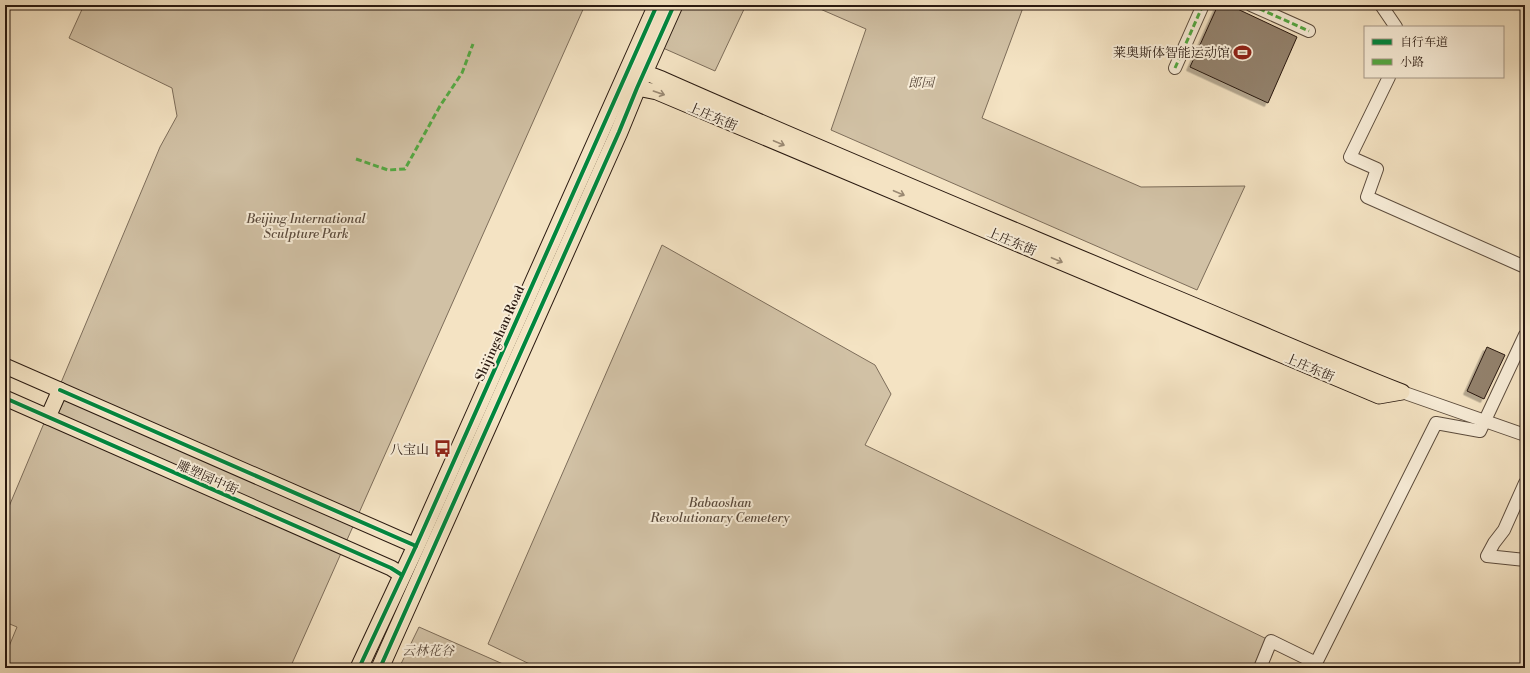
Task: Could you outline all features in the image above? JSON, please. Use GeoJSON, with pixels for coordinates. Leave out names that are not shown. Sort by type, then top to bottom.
{"type":"FeatureCollection","features":[{"type":"Feature","properties":{"kind":"highway","name":"Shijingshan Road"},"geometry":{"type":"LineString","coordinates":[[380,668],[619,132],[633,77],[657,5]]}},
{"type":"Feature","properties":{"kind":"highway","name":"Shijingshan Road"},"geometry":{"type":"LineString","coordinates":[[359,668],[633,77],[674,5]]}},
{"type":"Feature","properties":{"kind":"main road","name":"上庄东街"},"geometry":{"type":"LineString","coordinates":[[633,77],[657,92],[1379,396],[1402,392]]}},
{"type":"Feature","properties":{"kind":"main road","name":"雕塑园中街"},"geometry":{"type":"LineString","coordinates":[[5,366],[416,546]]}},
{"type":"Feature","properties":{"kind":"main road"},"geometry":{"type":"LineString","coordinates":[[48,417],[60,390]]}},
{"type":"Feature","properties":{"kind":"main road","name":"雕塑园中街"},"geometry":{"type":"LineString","coordinates":[[5,398],[391,568],[402,575]]}},
{"type":"Feature","properties":{"kind":"street"},"geometry":{"type":"LineString","coordinates":[[1175,68],[1203,5]]}},
{"type":"Feature","properties":{"kind":"street"},"geometry":{"type":"LineString","coordinates":[[1251,5],[1309,31]]}},
{"type":"Feature","properties":{"kind":"street"},"geometry":{"type":"LineString","coordinates":[[1381,5],[1395,26]]}},
{"type":"Feature","properties":{"kind":"street"},"geometry":{"type":"LineString","coordinates":[[1389,78],[1350,157],[1377,169],[1367,197],[1525,267]]}},
{"type":"Feature","properties":{"kind":"street"},"geometry":{"type":"LineString","coordinates":[[1260,668],[1271,641],[1316,663],[1436,423],[1480,431],[1525,335]]}},
{"type":"Feature","properties":{"kind":"street","name":"上庄东街"},"geometry":{"type":"LineString","coordinates":[[1402,392],[1525,435]]}},
{"type":"Feature","properties":{"kind":"street"},"geometry":{"type":"LineString","coordinates":[[1525,483],[1504,530],[1487,556],[1525,560]]}},
{"type":"Feature","properties":{"kind":"green space","name":"Beijing International Sculpture Park"},"geometry":{"type":"Polygon","coordinates":[[[84,5],[585,5],[290,668],[5,668],[5,656],[17,627],[5,622],[5,516],[160,147],[177,116],[172,88],[69,38],[84,5]]]}},
{"type":"Feature","properties":{"kind":"green space"},"geometry":{"type":"Polygon","coordinates":[[[683,5],[746,5],[715,71],[663,48],[683,5]]]}},
{"type":"Feature","properties":{"kind":"green space","name":"郎园"},"geometry":{"type":"Polygon","coordinates":[[[811,5],[1024,5],[982,118],[1141,187],[1245,186],[1197,290],[831,130],[866,29],[811,5]]]}},
{"type":"Feature","properties":{"kind":"green space","name":"Babaoshan Revolutionary Cemetery"},"geometry":{"type":"Polygon","coordinates":[[[662,245],[875,365],[891,394],[865,445],[1271,641],[1260,668],[538,668],[488,644],[662,245]]]}},
{"type":"Feature","properties":{"kind":"green space","name":"云林花谷"},"geometry":{"type":"Polygon","coordinates":[[[419,627],[512,668],[399,668],[419,627]]]}},
{"type":"Feature","properties":{"kind":"building","name":"莱奥斯体智能运动馆"},"geometry":{"type":"Polygon","coordinates":[[[1218,5],[1229,5],[1297,37],[1268,103],[1190,67],[1218,5]]]}},
{"type":"Feature","properties":{"kind":"building"},"geometry":{"type":"Polygon","coordinates":[[[1487,347],[1505,355],[1484,399],[1467,391],[1487,347]]]}},
{"type":"Feature","properties":{"kind":"marked path"},"geometry":{"type":"LineString","coordinates":[[1175,68],[1203,5]]}},
{"type":"Feature","properties":{"kind":"marked path"},"geometry":{"type":"LineString","coordinates":[[1251,5],[1309,31]]}},
{"type":"Feature","properties":{"kind":"marked path"},"geometry":{"type":"LineString","coordinates":[[356,159],[388,170],[405,169],[440,106],[462,73],[473,44]]}},
{"type":"Feature","properties":{"kind":"cycle path"},"geometry":{"type":"LineString","coordinates":[[359,668],[416,546],[657,5]]}},
{"type":"Feature","properties":{"kind":"cycle path"},"geometry":{"type":"LineString","coordinates":[[380,668],[619,132],[674,5]]}},
{"type":"Feature","properties":{"kind":"cycle path"},"geometry":{"type":"LineString","coordinates":[[60,390],[416,546]]}},
{"type":"Feature","properties":{"kind":"cycle path"},"geometry":{"type":"LineString","coordinates":[[5,398],[391,568],[402,575]]}},
{"type":"Feature","properties":{"kind":"place","name":"莱奥斯体智能运动馆"},"geometry":{"type":"Point","coordinates":[1243,52]}},
{"type":"Feature","properties":{"kind":"place","name":"八宝山"},"geometry":{"type":"Point","coordinates":[442,449]}}]}
